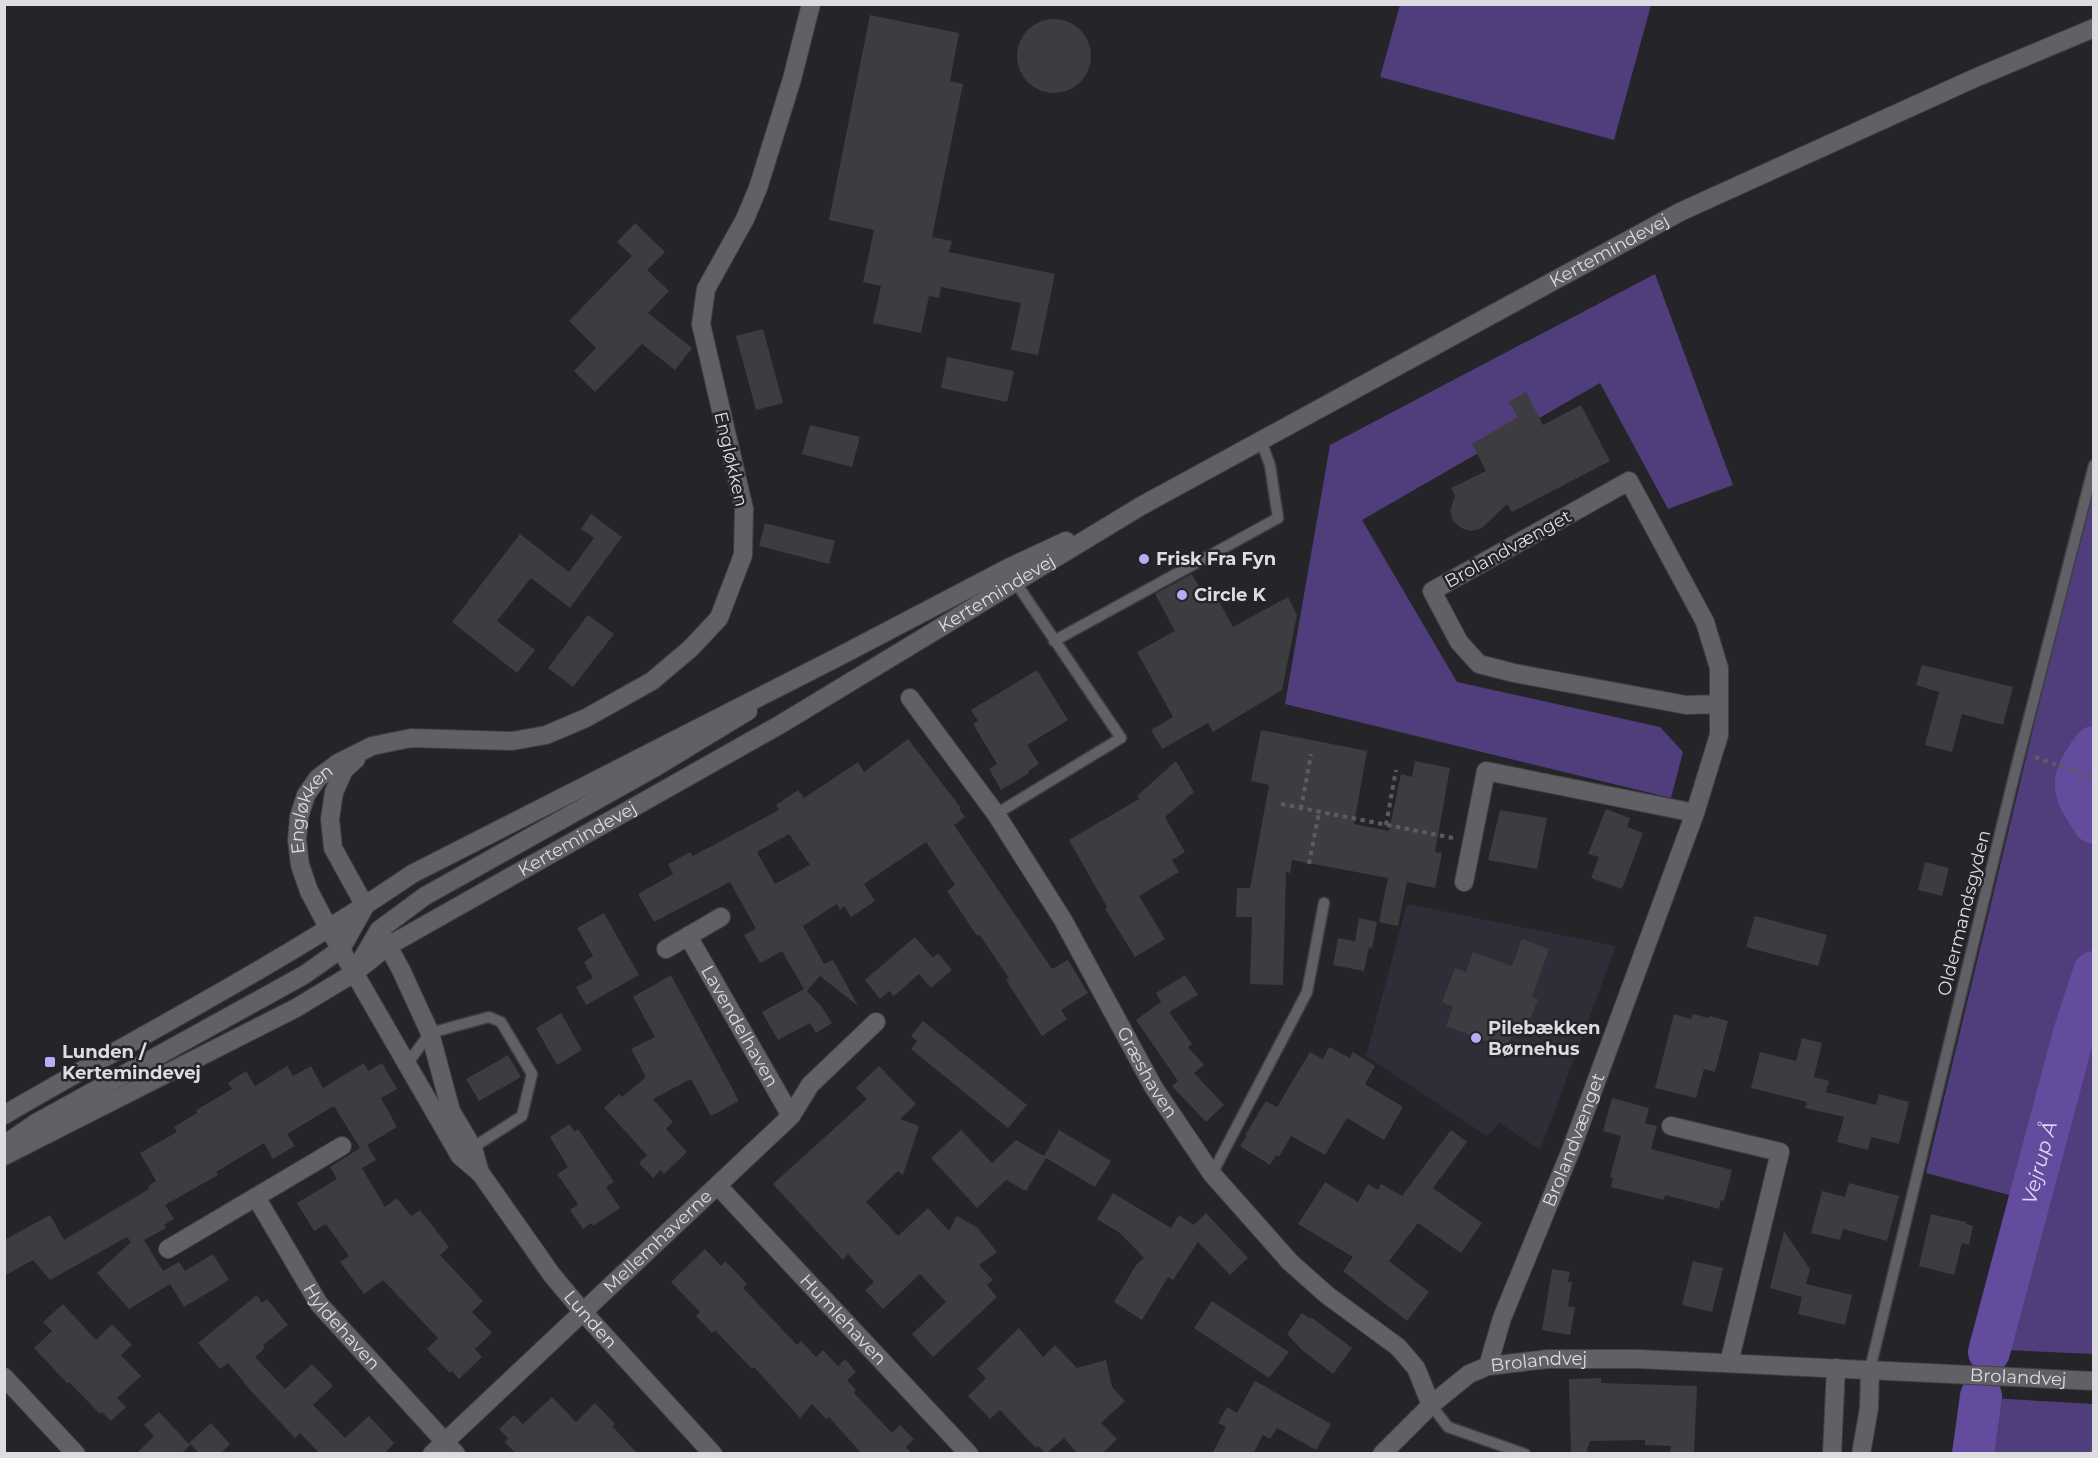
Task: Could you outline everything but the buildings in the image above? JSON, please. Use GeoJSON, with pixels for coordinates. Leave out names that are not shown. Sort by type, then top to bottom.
{"type":"FeatureCollection","features":[{"type":"Feature","properties":{"kind":"street","name":"Engløkken"},"geometry":{"type":"LineString","coordinates":[[329,929],[309,891],[300,866],[297,840],[299,817],[306,795],[318,778],[338,763],[372,746],[411,738],[512,741],[546,735],[586,718],[652,681],[691,648],[719,618],[743,555],[744,509],[701,324],[706,289],[745,219],[758,188],[792,79],[811,4]]}},
{"type":"Feature","properties":{"kind":"street","name":"Kertemindevej"},"geometry":{"type":"LineString","coordinates":[[4,1156],[296,1008],[354,973],[384,938],[781,724],[1141,506],[1680,212],[1975,78],[2094,28]]}},
{"type":"Feature","properties":{"kind":"street","name":"Brolandvænget"},"geometry":{"type":"LineString","coordinates":[[1488,1366],[1502,1317],[1571,1150],[1695,813],[1719,735],[1719,704],[1719,668],[1705,622],[1629,482],[1432,591],[1460,642],[1479,664],[1514,674],[1686,705],[1719,704]]}},
{"type":"Feature","properties":{"kind":"street","name":"Kertemindevej"},"geometry":{"type":"LineString","coordinates":[[4,1115],[329,929],[412,874],[1008,568],[1141,506]]}},
{"type":"Feature","properties":{"kind":"street"},"geometry":{"type":"LineString","coordinates":[[384,938],[425,896],[654,768],[838,657]]}},
{"type":"Feature","properties":{"kind":"street","name":"Græshaven"},"geometry":{"type":"LineString","coordinates":[[910,698],[996,814],[1063,920],[1154,1088],[1212,1174],[1290,1262],[1327,1295],[1398,1347],[1416,1368],[1431,1405]]}},
{"type":"Feature","properties":{"kind":"street","name":"Engløkken"},"geometry":{"type":"LineString","coordinates":[[365,906],[333,848],[330,819],[334,792],[344,770],[372,746]]}},
{"type":"Feature","properties":{"kind":"street"},"geometry":{"type":"LineString","coordinates":[[1464,882],[1486,771],[1695,813]]}},
{"type":"Feature","properties":{"kind":"street"},"geometry":{"type":"LineString","coordinates":[[4,1145],[36,1123],[304,975],[341,950],[365,906]]}},
{"type":"Feature","properties":{"kind":"street","name":"Lunden"},"geometry":{"type":"LineString","coordinates":[[365,906],[384,938],[430,1034],[451,1111],[467,1152]]}},
{"type":"Feature","properties":{"kind":"street"},"geometry":{"type":"LineString","coordinates":[[666,949],[721,916]]}},
{"type":"Feature","properties":{"kind":"street","name":"Lunden"},"geometry":{"type":"LineString","coordinates":[[329,929],[407,1064],[552,1275],[713,1454]]}},
{"type":"Feature","properties":{"kind":"street","name":"Lavendelhaven"},"geometry":{"type":"LineString","coordinates":[[688,936],[791,1116]]}},
{"type":"Feature","properties":{"kind":"street","name":"Mellemhaverne"},"geometry":{"type":"LineString","coordinates":[[444,1450],[583,1312],[791,1116],[810,1085],[876,1022]]}},
{"type":"Feature","properties":{"kind":"street"},"geometry":{"type":"LineString","coordinates":[[1671,1126],[1780,1152],[1729,1363]]}},
{"type":"Feature","properties":{"kind":"street"},"geometry":{"type":"LineString","coordinates":[[168,1249],[342,1146]]}},
{"type":"Feature","properties":{"kind":"street","name":"Humlehaven"},"geometry":{"type":"LineString","coordinates":[[718,1186],[969,1454]]}},
{"type":"Feature","properties":{"kind":"street","name":"Hyldehaven"},"geometry":{"type":"LineString","coordinates":[[256,1197],[319,1304],[444,1450]]}},
{"type":"Feature","properties":{"kind":"street","name":"Brolandvej"},"geometry":{"type":"LineString","coordinates":[[1382,1454],[1431,1405],[1469,1374],[1488,1366],[1548,1359],[1638,1359],[2094,1381]]}},
{"type":"Feature","properties":{"kind":"street"},"geometry":{"type":"LineString","coordinates":[[1832,1454],[1836,1368]]}},
{"type":"Feature","properties":{"kind":"street"},"geometry":{"type":"LineString","coordinates":[[1861,1454],[1869,1408],[1870,1369]]}},
{"type":"Feature","properties":{"kind":"street"},"geometry":{"type":"LineString","coordinates":[[4,1377],[76,1454]]}},
{"type":"Feature","properties":{"kind":"lane"},"geometry":{"type":"LineString","coordinates":[[1054,640],[1278,518],[1270,465],[1261,441]]}},
{"type":"Feature","properties":{"kind":"lane","name":"Oldermandsgyden"},"geometry":{"type":"LineString","coordinates":[[1870,1369],[2021,751],[2094,465]]}},
{"type":"Feature","properties":{"kind":"lane"},"geometry":{"type":"LineString","coordinates":[[996,814],[1121,738],[1016,583]]}},
{"type":"Feature","properties":{"kind":"lane"},"geometry":{"type":"LineString","coordinates":[[1212,1174],[1307,992],[1324,903]]}},
{"type":"Feature","properties":{"kind":"lane"},"geometry":{"type":"LineString","coordinates":[[407,1064],[430,1034],[489,1017],[501,1022],[532,1074],[522,1116],[467,1152]]}},
{"type":"Feature","properties":{"kind":"lane"},"geometry":{"type":"LineString","coordinates":[[1431,1405],[1448,1427],[1525,1454]]}},
{"type":"Feature","properties":{"kind":"path"},"geometry":{"type":"LineString","coordinates":[[2021,751],[2094,778]]}},
{"type":"Feature","properties":{"kind":"path"},"geometry":{"type":"LineString","coordinates":[[1301,808],[1311,754]]}},
{"type":"Feature","properties":{"kind":"path"},"geometry":{"type":"LineString","coordinates":[[1386,825],[1396,770]]}},
{"type":"Feature","properties":{"kind":"path"},"geometry":{"type":"LineString","coordinates":[[1281,804],[1472,842]]}},
{"type":"Feature","properties":{"kind":"path"},"geometry":{"type":"LineString","coordinates":[[1309,864],[1319,812]]}},
{"type":"Feature","properties":{"kind":"path"},"geometry":{"type":"LineString","coordinates":[[2091,1454],[2094,1443]]}},
{"type":"Feature","properties":{"kind":"shaded area"},"geometry":{"type":"Polygon","coordinates":[[[1400,5],[1651,5],[1614,140],[1380,77],[1400,5]]]}},
{"type":"Feature","properties":{"kind":"shaded area"},"geometry":{"type":"Polygon","coordinates":[[[1655,274],[1733,485],[1668,509],[1600,383],[1362,520],[1457,682],[1660,727],[1683,752],[1671,798],[1285,704],[1330,445],[1655,274]]]}},
{"type":"Feature","properties":{"kind":"shaded area"},"geometry":{"type":"Polygon","coordinates":[[[2093,490],[2093,1354],[1981,1349],[2009,1195],[1926,1173],[2093,490]]]}},
{"type":"Feature","properties":{"kind":"shaded area","name":"Pilebækken Børnehus"},"geometry":{"type":"Polygon","coordinates":[[[1407,904],[1616,946],[1540,1150],[1500,1123],[1487,1136],[1366,1056],[1407,904]]]}},
{"type":"Feature","properties":{"kind":"shaded area"},"geometry":{"type":"Polygon","coordinates":[[[1973,1397],[2093,1404],[2093,1453],[1969,1453],[1969,1416],[1973,1397]]]}},
{"type":"Feature","properties":{"kind":"waterway","name":"Vejrup Å"},"geometry":{"type":"LineString","coordinates":[[2094,747],[2081,766],[2076,782],[2078,796],[2094,823]]}},
{"type":"Feature","properties":{"kind":"waterway","name":"Vejrup Å"},"geometry":{"type":"LineString","coordinates":[[1989,1352],[2074,1033],[2094,972]]}},
{"type":"Feature","properties":{"kind":"waterway","name":"Vejrup Å"},"geometry":{"type":"LineString","coordinates":[[1973,1454],[1981,1396]]}},
{"type":"Feature","properties":{"kind":"place","name":"Frisk Fra Fyn"},"geometry":{"type":"Point","coordinates":[1144,559]}},
{"type":"Feature","properties":{"kind":"place","name":"Circle K"},"geometry":{"type":"Point","coordinates":[1182,595]}},
{"type":"Feature","properties":{"kind":"place","name":"Pilebækken Børnehus"},"geometry":{"type":"Point","coordinates":[1476,1038]}},
{"type":"Feature","properties":{"kind":"place","name":"Lunden / Kertemindevej"},"geometry":{"type":"Point","coordinates":[50,1062]}}]}
